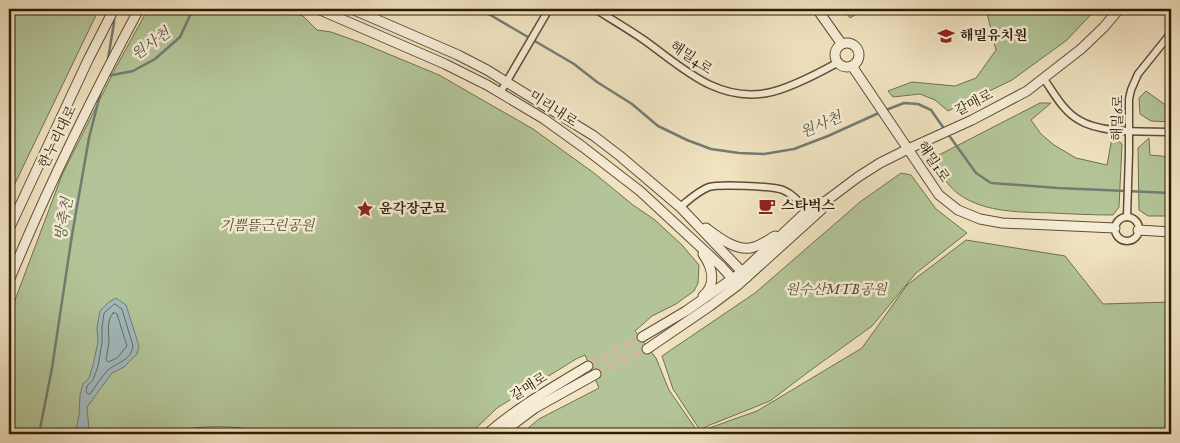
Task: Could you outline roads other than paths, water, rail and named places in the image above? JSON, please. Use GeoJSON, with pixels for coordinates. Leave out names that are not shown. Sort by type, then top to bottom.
{"type":"FeatureCollection","features":[{"type":"Feature","properties":{"kind":"street","name":"한누리대로"},"geometry":{"type":"LineString","coordinates":[[9,229],[114,9]]}},
{"type":"Feature","properties":{"kind":"street","name":"한누리대로"},"geometry":{"type":"LineString","coordinates":[[10,278],[57,172],[108,66],[139,9]]}},
{"type":"Feature","properties":{"kind":"street","name":"미리내로"},"geometry":{"type":"LineString","coordinates":[[318,9],[430,56],[473,77],[544,119],[640,191],[736,281]]}},
{"type":"Feature","properties":{"kind":"street","name":"미리내로"},"geometry":{"type":"LineString","coordinates":[[352,9],[458,55],[507,82],[594,136],[680,207],[745,274]]}},
{"type":"Feature","properties":{"kind":"street","name":"해밀4로"},"geometry":{"type":"LineString","coordinates":[[595,9],[643,40],[694,78],[730,92],[765,94],[821,72],[837,63]]}},
{"type":"Feature","properties":{"kind":"street"},"geometry":{"type":"LineString","coordinates":[[817,9],[841,43],[851,44],[857,49],[858,60],[852,66],[844,67],[837,63],[835,59],[835,51],[841,43]]}},
{"type":"Feature","properties":{"kind":"street","name":"갈매로"},"geometry":{"type":"LineString","coordinates":[[745,274],[788,229],[814,206],[826,201],[880,163],[972,120],[1027,91],[1081,49],[1104,27],[1119,9]]}},
{"type":"Feature","properties":{"kind":"street"},"geometry":{"type":"LineString","coordinates":[[500,92],[549,10]]}},
{"type":"Feature","properties":{"kind":"street","name":"해밀6로"},"geometry":{"type":"LineString","coordinates":[[1127,217],[1129,99],[1134,81],[1142,68],[1171,34]]}},
{"type":"Feature","properties":{"kind":"street","name":"해밀1로"},"geometry":{"type":"LineString","coordinates":[[852,66],[939,195],[958,210],[980,220],[1002,223],[1115,228]]}},
{"type":"Feature","properties":{"kind":"street"},"geometry":{"type":"LineString","coordinates":[[1044,79],[1070,114],[1089,125],[1103,129],[1171,132]]}},
{"type":"Feature","properties":{"kind":"street"},"geometry":{"type":"LineString","coordinates":[[680,207],[701,191],[720,185],[782,190],[791,195],[807,211]]}},
{"type":"Feature","properties":{"kind":"street","name":"갈매로"},"geometry":{"type":"LineString","coordinates":[[647,349],[710,306],[736,281],[821,210],[826,201]]}},
{"type":"Feature","properties":{"kind":"street"},"geometry":{"type":"LineString","coordinates":[[690,217],[727,243],[743,248],[752,248],[788,229]]}},
{"type":"Feature","properties":{"kind":"street"},"geometry":{"type":"LineString","coordinates":[[1127,217],[1135,220],[1138,226],[1138,233],[1134,238],[1127,240],[1118,237],[1115,225],[1119,220],[1127,217]]}},
{"type":"Feature","properties":{"kind":"street"},"geometry":{"type":"LineString","coordinates":[[1138,230],[1171,232]]}},
{"type":"Feature","properties":{"kind":"street"},"geometry":{"type":"LineString","coordinates":[[688,234],[709,262],[712,270],[711,285],[707,293],[688,309]]}},
{"type":"Feature","properties":{"kind":"street","name":"갈매로"},"geometry":{"type":"LineString","coordinates":[[642,337],[736,281]]}},
{"type":"Feature","properties":{"kind":"street","name":"갈매로"},"geometry":{"type":"LineString","coordinates":[[487,434],[530,401],[588,366]]}},
{"type":"Feature","properties":{"kind":"street","name":"갈매로"},"geometry":{"type":"LineString","coordinates":[[500,434],[536,408],[596,374]]}},
{"type":"Feature","properties":{"kind":"water"},"geometry":{"type":"Polygon","coordinates":[[[116,298],[126,305],[139,346],[137,354],[124,367],[112,373],[87,407],[89,430],[85,434],[75,434],[79,415],[80,395],[83,384],[89,378],[98,342],[97,328],[100,311],[116,298]]]}},
{"type":"Feature","properties":{"kind":"waterway","name":"원사천"},"geometry":{"type":"LineString","coordinates":[[107,76],[133,71],[155,59],[180,37],[193,9]]}},
{"type":"Feature","properties":{"kind":"waterway","name":"원사천"},"geometry":{"type":"LineString","coordinates":[[480,9],[574,64],[597,82],[632,104],[658,126],[711,149],[764,154],[794,149],[881,112]]}},
{"type":"Feature","properties":{"kind":"waterway","name":"방축천"},"geometry":{"type":"LineString","coordinates":[[108,59],[114,18]]}},
{"type":"Feature","properties":{"kind":"waterway","name":"방축천"},"geometry":{"type":"LineString","coordinates":[[39,434],[52,368],[89,138],[101,91]]}},
{"type":"Feature","properties":{"kind":"waterway","name":"원사천"},"geometry":{"type":"LineString","coordinates":[[886,110],[904,103],[918,104],[931,110],[945,130]]}},
{"type":"Feature","properties":{"kind":"waterway","name":"원사천"},"geometry":{"type":"LineString","coordinates":[[948,134],[976,173],[991,183],[1171,193]]}},
{"type":"Feature","properties":{"kind":"tunnel"},"geometry":{"type":"LineString","coordinates":[[588,366],[642,337]]}},
{"type":"Feature","properties":{"kind":"tunnel"},"geometry":{"type":"LineString","coordinates":[[596,374],[647,349]]}},
{"type":"Feature","properties":{"kind":"place","name":"해밀유치원"},"geometry":{"type":"Point","coordinates":[946,36]}},
{"type":"Feature","properties":{"kind":"place","name":"스타벅스"},"geometry":{"type":"Point","coordinates":[767,206]}},
{"type":"Feature","properties":{"kind":"place","name":"윤각장군묘"},"geometry":{"type":"Point","coordinates":[365,209]}},
{"type":"Feature","properties":{"kind":"park label","name":"기쁨뜰근린공원"},"geometry":{"type":"Point","coordinates":[267,226]}},
{"type":"Feature","properties":{"kind":"park label","name":"원수산MTB공원"},"geometry":{"type":"Point","coordinates":[836,290]}}]}
